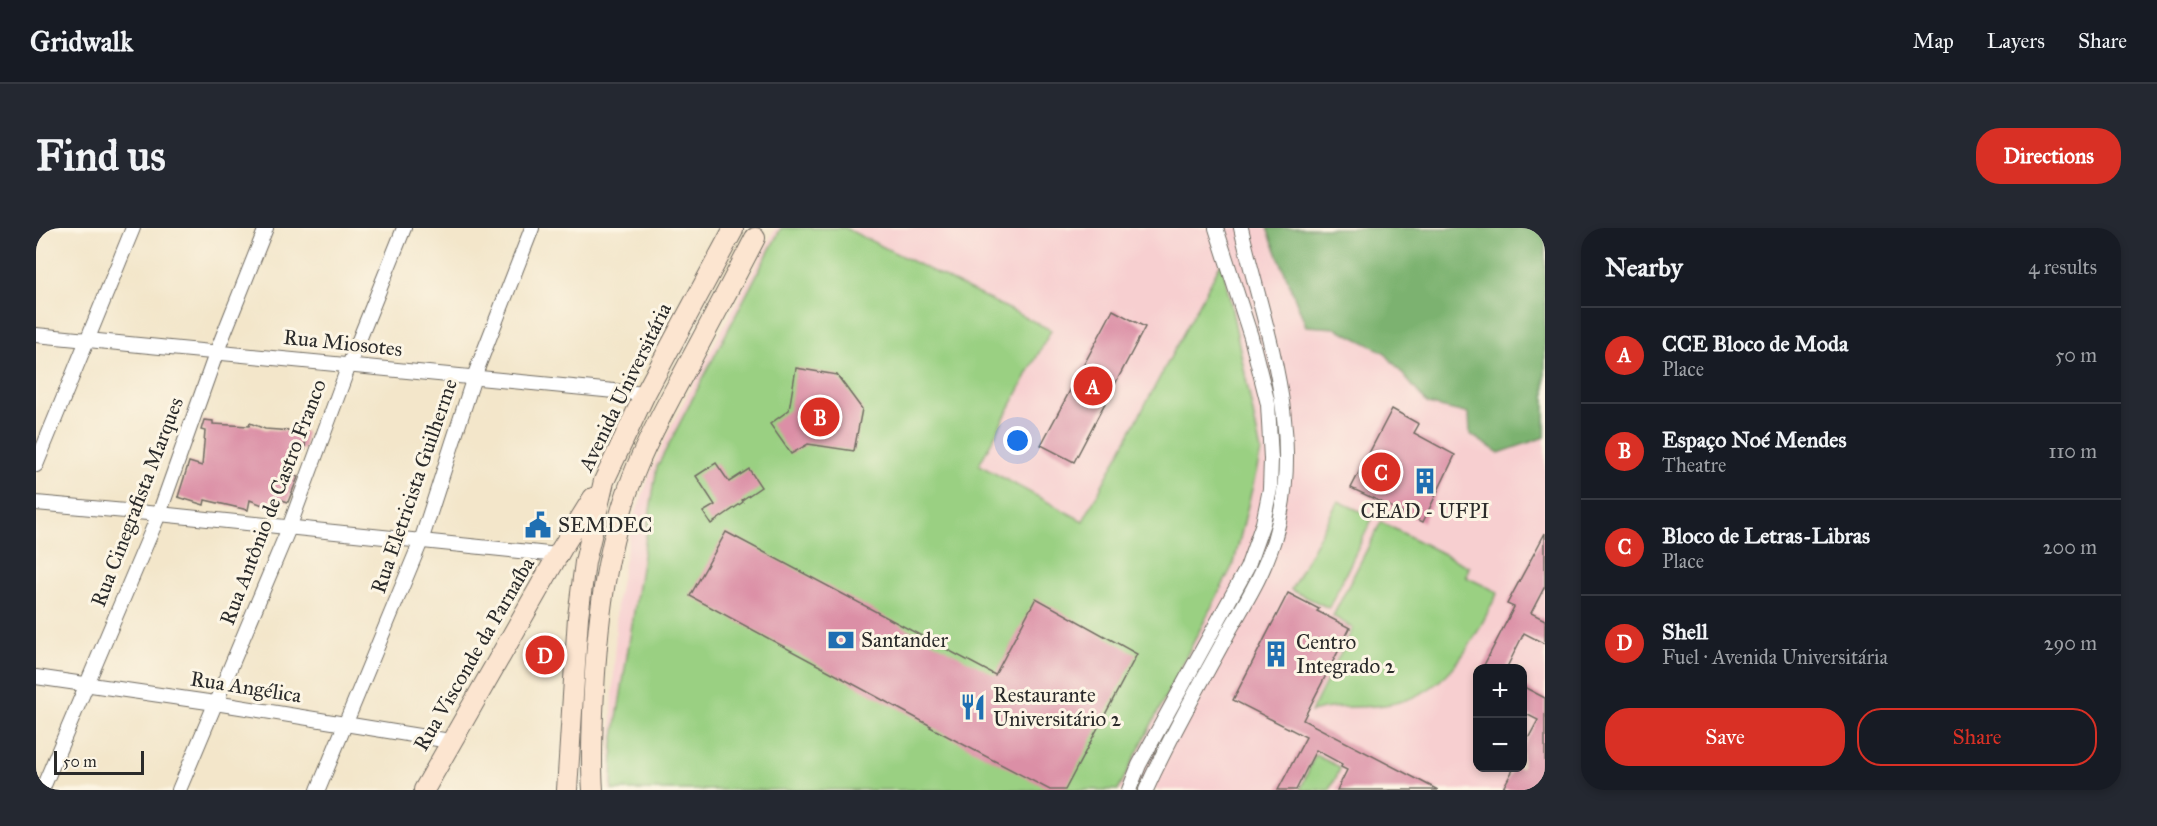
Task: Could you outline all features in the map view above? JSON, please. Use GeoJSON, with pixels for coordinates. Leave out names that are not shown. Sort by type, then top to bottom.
{"type":"FeatureCollection","features":[{"type":"Feature","properties":{"kind":"main road"},"geometry":{"type":"LineString","coordinates":[[733,229],[743,238],[761,233]]}},
{"type":"Feature","properties":{"kind":"main road","name":"Avenida Universitária"},"geometry":{"type":"LineString","coordinates":[[567,790],[578,617],[585,562],[604,481],[645,394],[733,229]]}},
{"type":"Feature","properties":{"kind":"main road"},"geometry":{"type":"LineString","coordinates":[[594,790],[592,759],[594,690],[600,617],[605,581],[624,504],[638,465],[656,426],[761,233]]}},
{"type":"Feature","properties":{"kind":"main road"},"geometry":{"type":"LineString","coordinates":[[616,456],[638,465]]}},
{"type":"Feature","properties":{"kind":"main road","name":"Rua Visconde da Parnaíba"},"geometry":{"type":"LineString","coordinates":[[424,790],[558,555],[604,481]]}},
{"type":"Feature","properties":{"kind":"main road"},"geometry":{"type":"LineString","coordinates":[[573,688],[594,690]]}},
{"type":"Feature","properties":{"kind":"street"},"geometry":{"type":"LineString","coordinates":[[36,465],[133,228]]}},
{"type":"Feature","properties":{"kind":"street","name":"Rua Cinegrafista Marques"},"geometry":{"type":"LineString","coordinates":[[42,790],[159,514],[217,351],[266,228]]}},
{"type":"Feature","properties":{"kind":"street","name":"Rua Antônio de Castro Franco"},"geometry":{"type":"LineString","coordinates":[[179,790],[289,528],[349,365],[404,228]]}},
{"type":"Feature","properties":{"kind":"street","name":"Rua Eletricista Guilherme"},"geometry":{"type":"LineString","coordinates":[[318,790],[422,540],[474,377],[532,228]]}},
{"type":"Feature","properties":{"kind":"street"},"geometry":{"type":"LineString","coordinates":[[1129,790],[1139,765],[1247,568],[1263,523],[1270,489],[1268,404],[1251,337],[1216,228]]}},
{"type":"Feature","properties":{"kind":"street"},"geometry":{"type":"LineString","coordinates":[[1146,790],[1164,749],[1260,575],[1274,542],[1281,515],[1285,489],[1282,401],[1269,331],[1241,228]]}},
{"type":"Feature","properties":{"kind":"street","name":"Rua Miosotes"},"geometry":{"type":"LineString","coordinates":[[36,335],[645,394]]}},
{"type":"Feature","properties":{"kind":"street"},"geometry":{"type":"LineString","coordinates":[[36,503],[558,555]]}},
{"type":"Feature","properties":{"kind":"street","name":"Rua Angélica"},"geometry":{"type":"LineString","coordinates":[[36,677],[450,741]]}},
{"type":"Feature","properties":{"kind":"shaded area"},"geometry":{"type":"Polygon","coordinates":[[[776,228],[1545,228],[1545,790],[609,790],[617,600],[632,523],[654,464],[673,423],[776,228]]]}},
{"type":"Feature","properties":{"kind":"green space"},"geometry":{"type":"Polygon","coordinates":[[[781,228],[845,228],[1051,330],[979,465],[1083,521],[1222,261],[1261,452],[1234,563],[1118,790],[612,790],[613,744],[657,467],[781,228]]]}},
{"type":"Feature","properties":{"kind":"green space"},"geometry":{"type":"Polygon","coordinates":[[[1267,228],[1545,228],[1545,437],[1499,453],[1470,434],[1469,414],[1428,404],[1384,352],[1336,328],[1306,326],[1267,228]]]}},
{"type":"Feature","properties":{"kind":"green space"},"geometry":{"type":"Polygon","coordinates":[[[1338,501],[1373,517],[1329,608],[1291,590],[1338,501]]]}},
{"type":"Feature","properties":{"kind":"green space"},"geometry":{"type":"Polygon","coordinates":[[[1381,522],[1469,567],[1466,577],[1498,592],[1478,630],[1455,665],[1425,691],[1406,700],[1384,705],[1329,708],[1311,712],[1353,628],[1333,616],[1381,522]]]}},
{"type":"Feature","properties":{"kind":"green space"},"geometry":{"type":"Polygon","coordinates":[[[1315,755],[1340,769],[1330,790],[1300,790],[1315,755]]]}},
{"type":"Feature","properties":{"kind":"building"},"geometry":{"type":"Polygon","coordinates":[[[1113,310],[1145,327],[1074,462],[1041,445],[1113,310]]]}},
{"type":"Feature","properties":{"kind":"building"},"geometry":{"type":"Polygon","coordinates":[[[796,368],[837,375],[862,409],[854,451],[808,444],[791,454],[770,424],[789,410],[796,368]]]}},
{"type":"Feature","properties":{"kind":"building"},"geometry":{"type":"Polygon","coordinates":[[[1392,409],[1419,424],[1414,433],[1455,455],[1423,522],[1351,488],[1392,409]]]}},
{"type":"Feature","properties":{"kind":"building"},"geometry":{"type":"Polygon","coordinates":[[[204,420],[213,421],[213,424],[249,426],[250,423],[265,429],[306,432],[305,450],[291,448],[288,474],[298,477],[288,502],[282,500],[278,511],[250,500],[248,510],[205,500],[204,505],[178,497],[189,462],[202,466],[205,431],[201,430],[204,420]]]}},
{"type":"Feature","properties":{"kind":"building"},"geometry":{"type":"Polygon","coordinates":[[[716,463],[729,482],[749,469],[761,487],[711,524],[703,512],[715,505],[696,476],[716,463]]]}},
{"type":"Feature","properties":{"kind":"building"},"geometry":{"type":"Polygon","coordinates":[[[726,532],[995,675],[1036,598],[1137,654],[1065,790],[1050,790],[690,596],[726,532]]]}},
{"type":"Feature","properties":{"kind":"building"},"geometry":{"type":"Polygon","coordinates":[[[1545,533],[1545,586],[1531,613],[1545,620],[1545,644],[1524,633],[1508,664],[1485,664],[1514,607],[1507,604],[1545,533]]]}},
{"type":"Feature","properties":{"kind":"building"},"geometry":{"type":"Polygon","coordinates":[[[1288,593],[1350,628],[1303,720],[1438,790],[1337,790],[1347,770],[1341,767],[1342,764],[1316,750],[1296,790],[1278,790],[1306,737],[1233,700],[1288,593]]]}},
{"type":"Feature","properties":{"kind":"building"},"geometry":{"type":"Polygon","coordinates":[[[1527,689],[1545,698],[1545,790],[1502,790],[1512,772],[1527,772],[1527,741],[1538,720],[1527,714],[1527,689]]]}},
{"type":"Feature","properties":{"kind":"place","name":"CCE Bloco de Moda"},"geometry":{"type":"Point","coordinates":[1093,386]}},
{"type":"Feature","properties":{"kind":"place","name":"Espaço Noé Mendes"},"geometry":{"type":"Point","coordinates":[820,417]}},
{"type":"Feature","properties":{"kind":"place","name":"Bloco de Letras-Libras"},"geometry":{"type":"Point","coordinates":[1381,472]}},
{"type":"Feature","properties":{"kind":"place","name":"CEAD - UFPI"},"geometry":{"type":"Point","coordinates":[1425,481]}},
{"type":"Feature","properties":{"kind":"place","name":"SEMDEC"},"geometry":{"type":"Point","coordinates":[538,525]}},
{"type":"Feature","properties":{"kind":"place","name":"Santander"},"geometry":{"type":"Point","coordinates":[841,640]}},
{"type":"Feature","properties":{"kind":"place","name":"Centro Integrado 2"},"geometry":{"type":"Point","coordinates":[1276,654]}},
{"type":"Feature","properties":{"kind":"place","name":"Shell"},"geometry":{"type":"Point","coordinates":[545,655]}},
{"type":"Feature","properties":{"kind":"place","name":"Restaurante Universitário 2"},"geometry":{"type":"Point","coordinates":[973,707]}}]}
